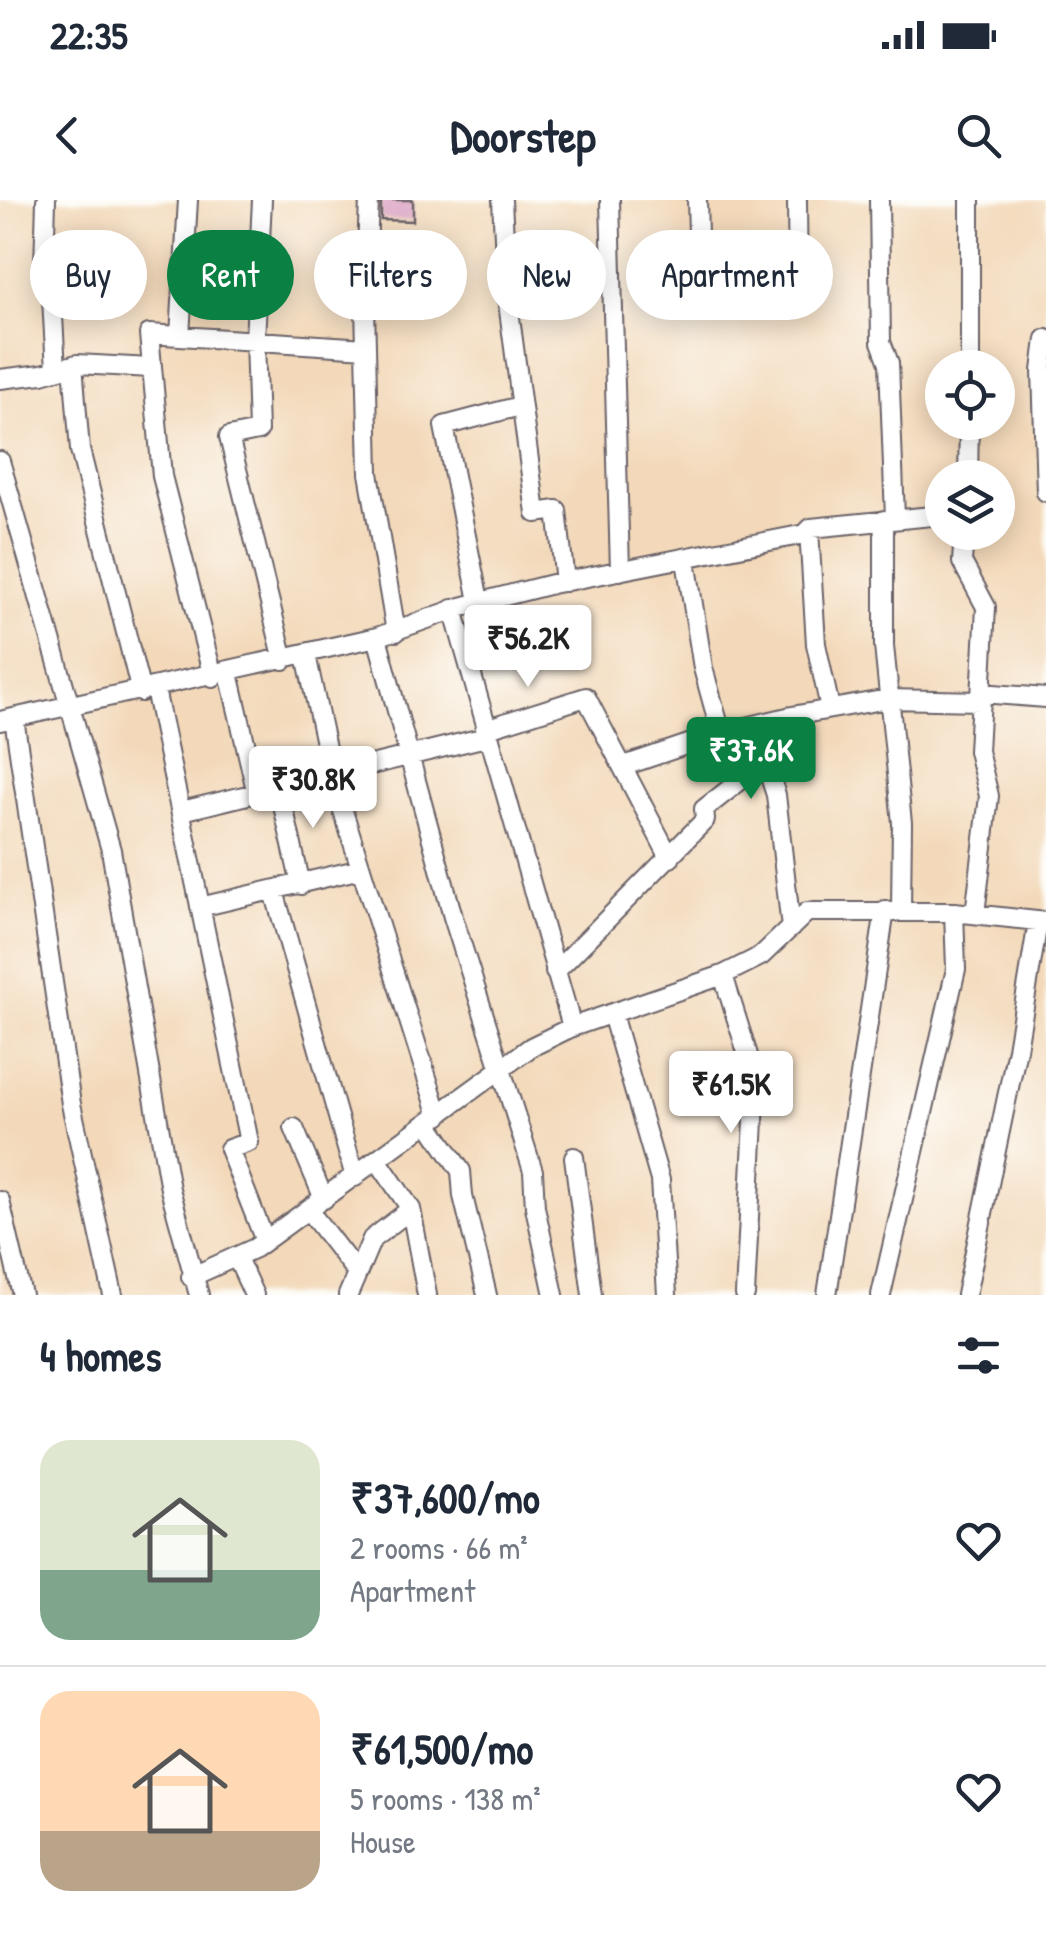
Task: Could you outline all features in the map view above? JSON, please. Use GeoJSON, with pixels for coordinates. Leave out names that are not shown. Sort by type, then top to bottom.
{"type":"FeatureCollection","features":[{"type":"Feature","properties":{"kind":"street"},"geometry":{"type":"LineString","coordinates":[[46,200],[44,266],[51,280],[80,450],[182,812],[250,1142],[229,1149],[264,1241]]}},
{"type":"Feature","properties":{"kind":"street"},"geometry":{"type":"LineString","coordinates":[[180,336],[188,200]]}},
{"type":"Feature","properties":{"kind":"street"},"geometry":{"type":"LineString","coordinates":[[262,200],[254,340],[258,431],[229,437],[284,660]]}},
{"type":"Feature","properties":{"kind":"street"},"geometry":{"type":"LineString","coordinates":[[369,200],[366,348],[370,473],[396,632]]}},
{"type":"Feature","properties":{"kind":"street"},"geometry":{"type":"LineString","coordinates":[[502,200],[520,406],[536,513],[557,510],[565,582]]}},
{"type":"Feature","properties":{"kind":"street"},"geometry":{"type":"LineString","coordinates":[[610,200],[620,571]]}},
{"type":"Feature","properties":{"kind":"street"},"geometry":{"type":"LineString","coordinates":[[697,200],[698,230]]}},
{"type":"Feature","properties":{"kind":"street"},"geometry":{"type":"LineString","coordinates":[[797,200],[797,230]]}},
{"type":"Feature","properties":{"kind":"street"},"geometry":{"type":"LineString","coordinates":[[826,1295],[893,910],[902,823],[888,699],[889,363],[881,342],[880,200]]}},
{"type":"Feature","properties":{"kind":"street"},"geometry":{"type":"LineString","coordinates":[[970,200],[970,350]]}},
{"type":"Feature","properties":{"kind":"street"},"geometry":{"type":"LineString","coordinates":[[257,794],[162,476],[150,334],[366,348]]}},
{"type":"Feature","properties":{"kind":"street"},"geometry":{"type":"LineString","coordinates":[[1046,339],[1046,492]]}},
{"type":"Feature","properties":{"kind":"street"},"geometry":{"type":"LineString","coordinates":[[0,379],[64,368],[151,368]]}},
{"type":"Feature","properties":{"kind":"street"},"geometry":{"type":"LineString","coordinates":[[479,601],[444,426],[520,406]]}},
{"type":"Feature","properties":{"kind":"street"},"geometry":{"type":"LineString","coordinates":[[0,461],[111,850],[191,1289],[317,1205],[499,1068],[572,1027],[723,976],[761,956],[807,912],[893,910],[1042,922],[966,1295]]}},
{"type":"Feature","properties":{"kind":"street"},"geometry":{"type":"LineString","coordinates":[[113,1295],[71,1104],[7,720],[377,637],[479,601],[686,560],[809,530],[925,516]]}},
{"type":"Feature","properties":{"kind":"street"},"geometry":{"type":"LineString","coordinates":[[809,530],[816,644],[830,708]]}},
{"type":"Feature","properties":{"kind":"street"},"geometry":{"type":"LineString","coordinates":[[963,550],[962,562],[986,607],[978,752],[989,796],[975,914]]}},
{"type":"Feature","properties":{"kind":"street"},"geometry":{"type":"LineString","coordinates":[[686,560],[702,668],[722,733]]}},
{"type":"Feature","properties":{"kind":"street"},"geometry":{"type":"LineString","coordinates":[[454,610],[572,1027]]}},
{"type":"Feature","properties":{"kind":"street"},"geometry":{"type":"LineString","coordinates":[[377,637],[407,757],[533,1171],[535,1207],[554,1295]]}},
{"type":"Feature","properties":{"kind":"street"},"geometry":{"type":"LineString","coordinates":[[306,654],[332,776],[434,1120],[462,1171],[463,1196],[487,1295]]}},
{"type":"Feature","properties":{"kind":"street"},"geometry":{"type":"LineString","coordinates":[[182,812],[407,757],[586,697],[670,858]]}},
{"type":"Feature","properties":{"kind":"street"},"geometry":{"type":"LineString","coordinates":[[624,766],[722,733],[830,708],[888,699],[1046,698]]}},
{"type":"Feature","properties":{"kind":"street"},"geometry":{"type":"LineString","coordinates":[[555,972],[705,820],[704,809],[765,761],[792,716]]}},
{"type":"Feature","properties":{"kind":"street"},"geometry":{"type":"LineString","coordinates":[[765,761],[776,795],[792,928]]}},
{"type":"Feature","properties":{"kind":"street"},"geometry":{"type":"LineString","coordinates":[[279,788],[301,884]]}},
{"type":"Feature","properties":{"kind":"street"},"geometry":{"type":"LineString","coordinates":[[200,907],[361,869]]}},
{"type":"Feature","properties":{"kind":"street"},"geometry":{"type":"LineString","coordinates":[[274,892],[355,1177]]}},
{"type":"Feature","properties":{"kind":"street"},"geometry":{"type":"LineString","coordinates":[[881,1295],[956,969],[954,912]]}},
{"type":"Feature","properties":{"kind":"street"},"geometry":{"type":"LineString","coordinates":[[723,976],[756,1081],[745,1295]]}},
{"type":"Feature","properties":{"kind":"street"},"geometry":{"type":"LineString","coordinates":[[612,1014],[660,1180],[667,1295]]}},
{"type":"Feature","properties":{"kind":"street"},"geometry":{"type":"LineString","coordinates":[[294,1128],[317,1205],[357,1273]]}},
{"type":"Feature","properties":{"kind":"street"},"geometry":{"type":"LineString","coordinates":[[574,1157],[592,1295]]}},
{"type":"Feature","properties":{"kind":"street"},"geometry":{"type":"LineString","coordinates":[[378,1161],[411,1209],[427,1295]]}},
{"type":"Feature","properties":{"kind":"street"},"geometry":{"type":"LineString","coordinates":[[0,1201],[22,1295]]}},
{"type":"Feature","properties":{"kind":"street"},"geometry":{"type":"LineString","coordinates":[[348,1295],[372,1239],[411,1209]]}},
{"type":"Feature","properties":{"kind":"street"},"geometry":{"type":"LineString","coordinates":[[237,1258],[254,1295]]}},
{"type":"Feature","properties":{"kind":"building"},"geometry":{"type":"Polygon","coordinates":[[[381,200],[413,200],[413,221],[381,220],[381,200]]]}}]}
